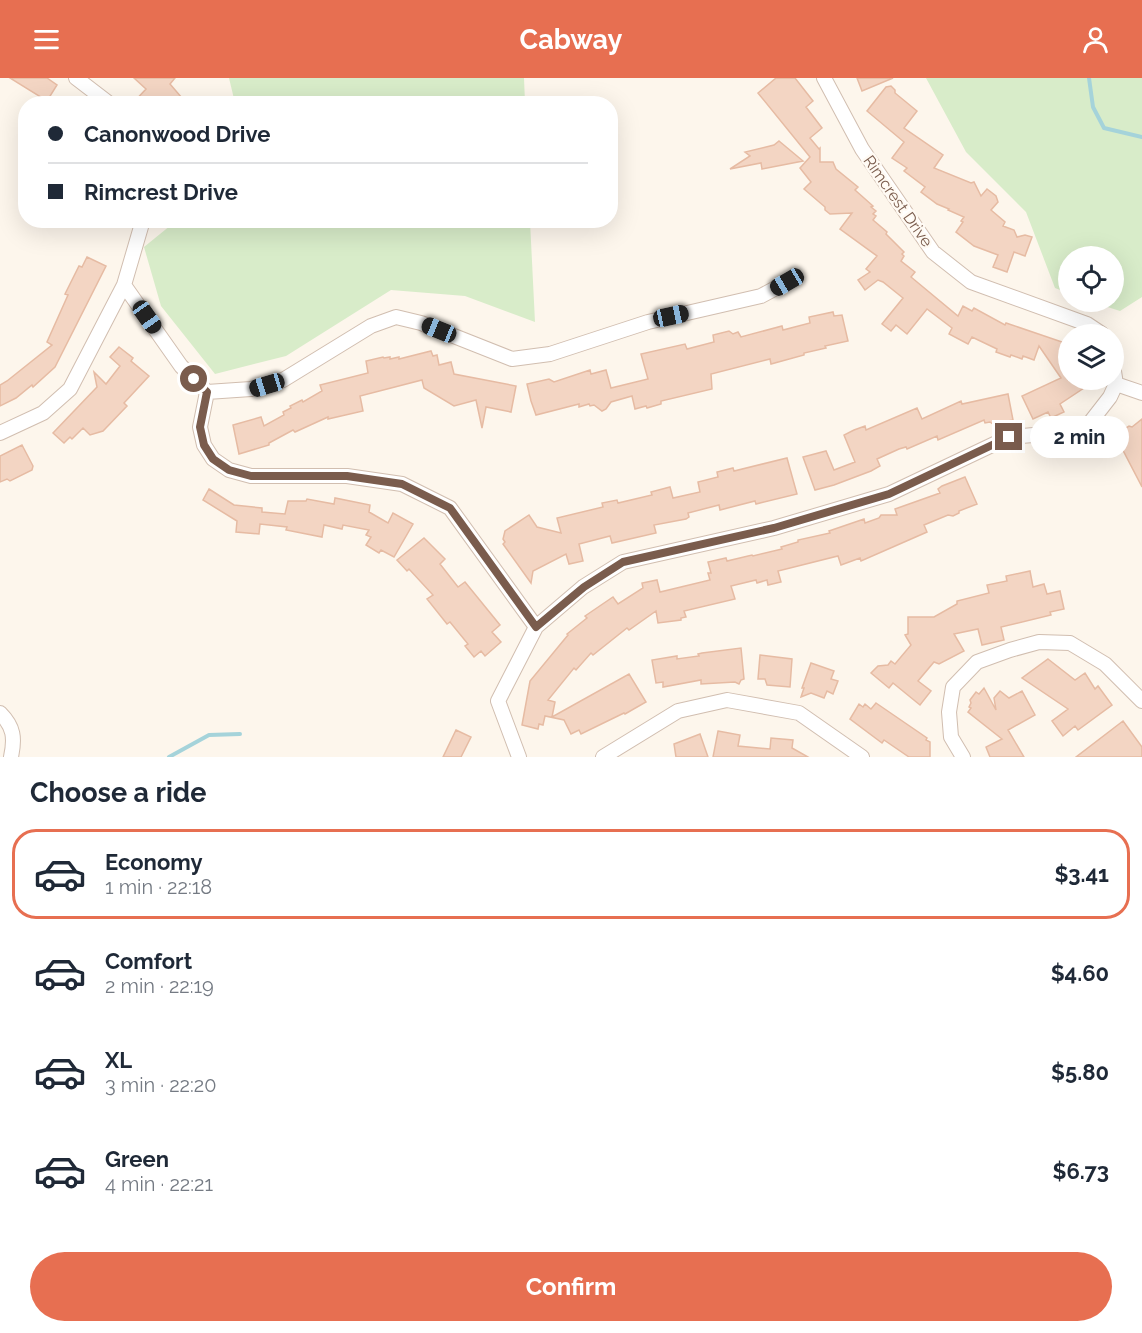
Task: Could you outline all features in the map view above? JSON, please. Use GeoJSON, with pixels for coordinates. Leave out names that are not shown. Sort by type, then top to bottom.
{"type":"FeatureCollection","features":[{"type":"Feature","properties":{"kind":"street"},"geometry":{"type":"LineString","coordinates":[[76,78],[100,96]]}},
{"type":"Feature","properties":{"kind":"street","name":"Rimcrest Drive"},"geometry":{"type":"LineString","coordinates":[[824,78],[862,149],[933,252],[971,282],[1087,324]]}},
{"type":"Feature","properties":{"kind":"street"},"geometry":{"type":"LineString","coordinates":[[0,433],[43,413],[70,389],[124,285],[141,228]]}},
{"type":"Feature","properties":{"kind":"street"},"geometry":{"type":"LineString","coordinates":[[124,285],[181,366],[207,392],[251,389],[283,380],[370,326],[396,316],[421,323],[512,359],[550,354],[648,322],[761,296],[787,282]]}},
{"type":"Feature","properties":{"kind":"street"},"geometry":{"type":"LineString","coordinates":[[1124,387],[1142,393]]}},
{"type":"Feature","properties":{"kind":"street"},"geometry":{"type":"LineString","coordinates":[[519,757],[498,701],[536,627],[584,587],[623,562],[774,528],[889,494],[1009,437],[1068,432],[1089,424],[1113,390]]}},
{"type":"Feature","properties":{"kind":"street"},"geometry":{"type":"LineString","coordinates":[[207,392],[200,427],[204,445],[213,459],[229,470],[251,476],[347,476],[402,484],[450,508],[536,627]]}},
{"type":"Feature","properties":{"kind":"street"},"geometry":{"type":"LineString","coordinates":[[963,757],[951,737],[949,712],[953,687],[977,662],[1010,650],[1039,642],[1070,643],[1105,664],[1142,700]]}},
{"type":"Feature","properties":{"kind":"street"},"geometry":{"type":"LineString","coordinates":[[603,757],[678,711],[727,700],[799,713],[862,757]]}},
{"type":"Feature","properties":{"kind":"street"},"geometry":{"type":"LineString","coordinates":[[0,713],[8,721],[14,740],[10,757]]}},
{"type":"Feature","properties":{"kind":"green space"},"geometry":{"type":"Polygon","coordinates":[[[229,78],[524,78],[525,96],[233,96],[229,78]]]}},
{"type":"Feature","properties":{"kind":"green space"},"geometry":{"type":"Polygon","coordinates":[[[926,78],[1142,78],[1142,297],[1124,308],[1124,246],[1058,246],[1058,289],[1055,288],[1026,212],[966,152],[926,78]]]}},
{"type":"Feature","properties":{"kind":"green space"},"geometry":{"type":"Polygon","coordinates":[[[167,228],[530,228],[535,322],[465,296],[391,290],[286,356],[215,374],[161,306],[144,247],[167,228]]]}},
{"type":"Feature","properties":{"kind":"building"},"geometry":{"type":"Polygon","coordinates":[[[10,78],[47,78],[57,85],[50,96],[39,96],[10,78]]]}},
{"type":"Feature","properties":{"kind":"building"},"geometry":{"type":"Polygon","coordinates":[[[134,78],[175,78],[170,84],[180,96],[139,96],[146,89],[134,78]]]}},
{"type":"Feature","properties":{"kind":"building"},"geometry":{"type":"Polygon","coordinates":[[[776,78],[795,78],[813,101],[806,107],[822,128],[810,138],[820,148],[820,162],[833,162],[836,169],[858,187],[855,190],[876,211],[873,214],[876,216],[873,220],[904,252],[901,261],[915,272],[911,277],[958,316],[963,306],[972,311],[974,308],[1005,325],[1006,323],[1058,341],[1058,374],[1039,346],[1034,360],[1023,356],[1022,359],[1011,355],[1010,357],[996,352],[997,349],[972,337],[968,344],[949,334],[952,328],[927,309],[907,334],[896,325],[891,331],[882,324],[903,298],[878,280],[865,290],[858,280],[870,272],[866,269],[877,256],[840,229],[852,213],[830,214],[804,189],[811,182],[800,168],[810,157],[758,93],[776,78]]]}},
{"type":"Feature","properties":{"kind":"building"},"geometry":{"type":"Polygon","coordinates":[[[857,78],[893,78],[862,91],[857,78]]]}},
{"type":"Feature","properties":{"kind":"building"},"geometry":{"type":"Polygon","coordinates":[[[891,86],[895,93],[917,111],[904,128],[943,155],[934,168],[971,183],[974,182],[981,196],[987,189],[996,196],[998,202],[991,210],[1005,222],[1003,226],[1014,230],[1017,237],[1025,235],[1032,237],[1025,256],[1014,252],[1007,272],[993,267],[998,255],[974,246],[956,232],[964,217],[937,204],[921,192],[925,187],[904,171],[907,168],[892,158],[904,142],[867,111],[886,87],[891,86]]]}},
{"type":"Feature","properties":{"kind":"building"},"geometry":{"type":"Polygon","coordinates":[[[779,141],[803,161],[762,169],[761,163],[730,169],[750,156],[745,152],[774,145],[779,141]]]}},
{"type":"Feature","properties":{"kind":"building"},"geometry":{"type":"Polygon","coordinates":[[[87,257],[106,266],[55,367],[33,387],[32,385],[16,398],[0,406],[0,385],[52,345],[47,342],[68,295],[65,294],[79,266],[82,267],[87,257]]]}},
{"type":"Feature","properties":{"kind":"building"},"geometry":{"type":"Polygon","coordinates":[[[833,312],[834,316],[842,315],[848,341],[771,364],[770,359],[711,374],[712,389],[661,401],[661,404],[647,408],[646,406],[635,409],[632,396],[611,402],[602,411],[594,405],[579,407],[579,404],[536,415],[531,401],[527,384],[549,379],[554,382],[590,370],[591,374],[606,370],[611,388],[648,379],[641,354],[685,344],[687,349],[714,342],[713,335],[729,331],[733,334],[738,332],[741,337],[782,326],[783,330],[810,323],[809,317],[833,312]]]}},
{"type":"Feature","properties":{"kind":"building"},"geometry":{"type":"Polygon","coordinates":[[[119,347],[133,358],[131,361],[149,376],[124,403],[127,406],[103,431],[90,435],[83,428],[72,439],[70,437],[64,443],[53,433],[97,387],[94,372],[106,384],[120,366],[110,357],[119,347]]]}},
{"type":"Feature","properties":{"kind":"building"},"geometry":{"type":"Polygon","coordinates":[[[431,351],[433,356],[437,355],[439,365],[451,362],[454,374],[516,386],[511,412],[486,407],[482,428],[476,400],[454,406],[424,388],[422,380],[360,396],[363,411],[328,419],[328,417],[295,432],[293,430],[269,445],[239,454],[233,425],[261,417],[264,426],[284,415],[283,412],[291,408],[290,406],[302,400],[303,402],[322,391],[320,385],[368,373],[366,361],[383,357],[390,357],[390,359],[399,357],[399,359],[431,351]]]}},
{"type":"Feature","properties":{"kind":"building"},"geometry":{"type":"Polygon","coordinates":[[[1058,379],[1058,390],[1081,390],[1060,404],[1064,412],[1051,418],[1048,412],[1033,419],[1022,396],[1058,379]]]}},
{"type":"Feature","properties":{"kind":"building"},"geometry":{"type":"Polygon","coordinates":[[[1008,394],[1013,420],[1003,422],[997,427],[990,422],[985,423],[984,420],[938,440],[937,436],[907,449],[906,447],[899,449],[877,459],[880,466],[871,471],[815,490],[803,457],[826,451],[834,470],[855,462],[844,435],[854,430],[865,426],[866,430],[917,408],[922,419],[961,401],[962,404],[1008,394]]]}},
{"type":"Feature","properties":{"kind":"building"},"geometry":{"type":"Polygon","coordinates":[[[1142,419],[1142,487],[1115,435],[1142,419]]]}},
{"type":"Feature","properties":{"kind":"building"},"geometry":{"type":"Polygon","coordinates":[[[22,445],[33,466],[32,470],[10,481],[7,479],[0,482],[0,456],[22,445]]]}},
{"type":"Feature","properties":{"kind":"building"},"geometry":{"type":"Polygon","coordinates":[[[787,458],[797,494],[720,510],[719,505],[688,513],[689,517],[686,519],[654,525],[656,533],[612,543],[610,536],[579,544],[583,561],[569,564],[566,554],[533,571],[531,583],[503,544],[505,531],[529,515],[537,527],[561,533],[557,518],[603,507],[602,503],[617,500],[618,503],[652,495],[651,492],[670,487],[673,498],[700,492],[698,482],[718,477],[717,472],[733,468],[734,471],[787,458]]]}},
{"type":"Feature","properties":{"kind":"building"},"geometry":{"type":"Polygon","coordinates":[[[965,477],[977,504],[953,516],[948,515],[924,525],[927,532],[861,561],[860,558],[841,565],[838,556],[778,571],[781,582],[768,585],[767,580],[757,583],[756,580],[731,586],[735,599],[684,611],[686,617],[681,620],[658,623],[656,611],[629,630],[627,628],[593,655],[591,653],[576,670],[574,668],[548,700],[555,702],[552,717],[629,674],[646,702],[625,714],[581,734],[579,730],[571,734],[564,720],[545,716],[543,725],[539,724],[538,729],[522,725],[530,681],[567,634],[587,618],[585,616],[613,597],[618,604],[643,588],[642,583],[657,580],[660,592],[710,580],[708,562],[726,558],[727,561],[782,549],[781,547],[798,542],[798,540],[830,533],[829,531],[864,519],[865,523],[881,515],[897,515],[895,509],[940,493],[938,489],[942,486],[965,477]]]}},
{"type":"Feature","properties":{"kind":"building"},"geometry":{"type":"Polygon","coordinates":[[[209,489],[234,505],[262,508],[262,512],[285,514],[288,501],[306,501],[307,499],[334,504],[335,498],[370,505],[369,512],[388,523],[393,513],[413,524],[394,557],[381,550],[379,553],[366,545],[371,537],[366,535],[369,530],[343,525],[342,529],[324,525],[322,537],[286,530],[287,527],[260,524],[259,534],[236,532],[237,521],[203,500],[209,489]]]}},
{"type":"Feature","properties":{"kind":"building"},"geometry":{"type":"Polygon","coordinates":[[[424,538],[445,559],[440,564],[458,587],[465,582],[500,625],[492,632],[501,642],[485,656],[481,651],[474,657],[465,646],[468,644],[450,622],[447,624],[427,599],[433,595],[409,569],[407,571],[397,560],[424,538]]]}},
{"type":"Feature","properties":{"kind":"building"},"geometry":{"type":"Polygon","coordinates":[[[1030,571],[1033,587],[1044,584],[1047,594],[1060,591],[1064,609],[1050,612],[1051,615],[1001,627],[1004,640],[982,645],[978,629],[954,634],[964,651],[939,664],[934,662],[918,681],[931,691],[920,705],[893,683],[889,688],[871,673],[878,666],[888,665],[891,661],[895,664],[911,645],[905,635],[908,634],[908,617],[934,617],[957,604],[957,601],[989,593],[987,585],[1007,581],[1006,576],[1030,571]]]}},
{"type":"Feature","properties":{"kind":"building"},"geometry":{"type":"Polygon","coordinates":[[[741,648],[744,679],[739,684],[735,682],[701,684],[701,680],[663,687],[663,682],[656,683],[652,660],[677,656],[677,659],[741,648]]]}},
{"type":"Feature","properties":{"kind":"building"},"geometry":{"type":"Polygon","coordinates":[[[760,655],[792,659],[790,687],[767,685],[765,679],[758,679],[760,655]]]}},
{"type":"Feature","properties":{"kind":"building"},"geometry":{"type":"Polygon","coordinates":[[[1048,659],[1075,680],[1085,673],[1095,689],[1098,686],[1112,705],[1078,730],[1075,726],[1063,736],[1052,721],[1068,709],[1022,678],[1048,659]]]}},
{"type":"Feature","properties":{"kind":"building"},"geometry":{"type":"Polygon","coordinates":[[[811,663],[834,671],[831,679],[838,681],[833,694],[827,691],[824,698],[811,693],[801,697],[811,663]]]}},
{"type":"Feature","properties":{"kind":"building"},"geometry":{"type":"Polygon","coordinates":[[[984,688],[996,710],[994,698],[1000,691],[1009,698],[1022,691],[1035,715],[1008,730],[1024,757],[990,757],[986,747],[1002,739],[968,712],[971,708],[969,707],[970,700],[976,692],[979,694],[984,688]]]}},
{"type":"Feature","properties":{"kind":"building"},"geometry":{"type":"Polygon","coordinates":[[[876,703],[927,738],[926,740],[930,742],[930,757],[909,757],[884,740],[882,743],[850,719],[859,704],[863,707],[865,704],[871,709],[876,703]]]}},
{"type":"Feature","properties":{"kind":"building"},"geometry":{"type":"Polygon","coordinates":[[[1123,721],[1142,747],[1142,757],[1076,757],[1123,721]]]}},
{"type":"Feature","properties":{"kind":"building"},"geometry":{"type":"Polygon","coordinates":[[[456,730],[471,737],[461,757],[443,757],[456,730]]]}},
{"type":"Feature","properties":{"kind":"building"},"geometry":{"type":"Polygon","coordinates":[[[718,731],[740,735],[738,746],[770,749],[771,738],[793,740],[792,748],[808,757],[713,757],[718,731]]]}},
{"type":"Feature","properties":{"kind":"building"},"geometry":{"type":"Polygon","coordinates":[[[700,734],[708,757],[676,757],[674,744],[700,734]]]}},
{"type":"Feature","properties":{"kind":"waterway"},"geometry":{"type":"LineString","coordinates":[[1089,78],[1093,107],[1104,128],[1142,137]]}},
{"type":"Feature","properties":{"kind":"waterway"},"geometry":{"type":"LineString","coordinates":[[169,757],[209,735],[240,734]]}},
{"type":"Feature","properties":{"kind":"route"},"geometry":{"type":"LineString","coordinates":[[194,379],[207,392],[200,427],[204,445],[213,459],[229,470],[251,476],[347,476],[402,484],[450,508],[536,627],[584,587],[623,562],[774,528],[889,494],[1009,437]]}}]}
